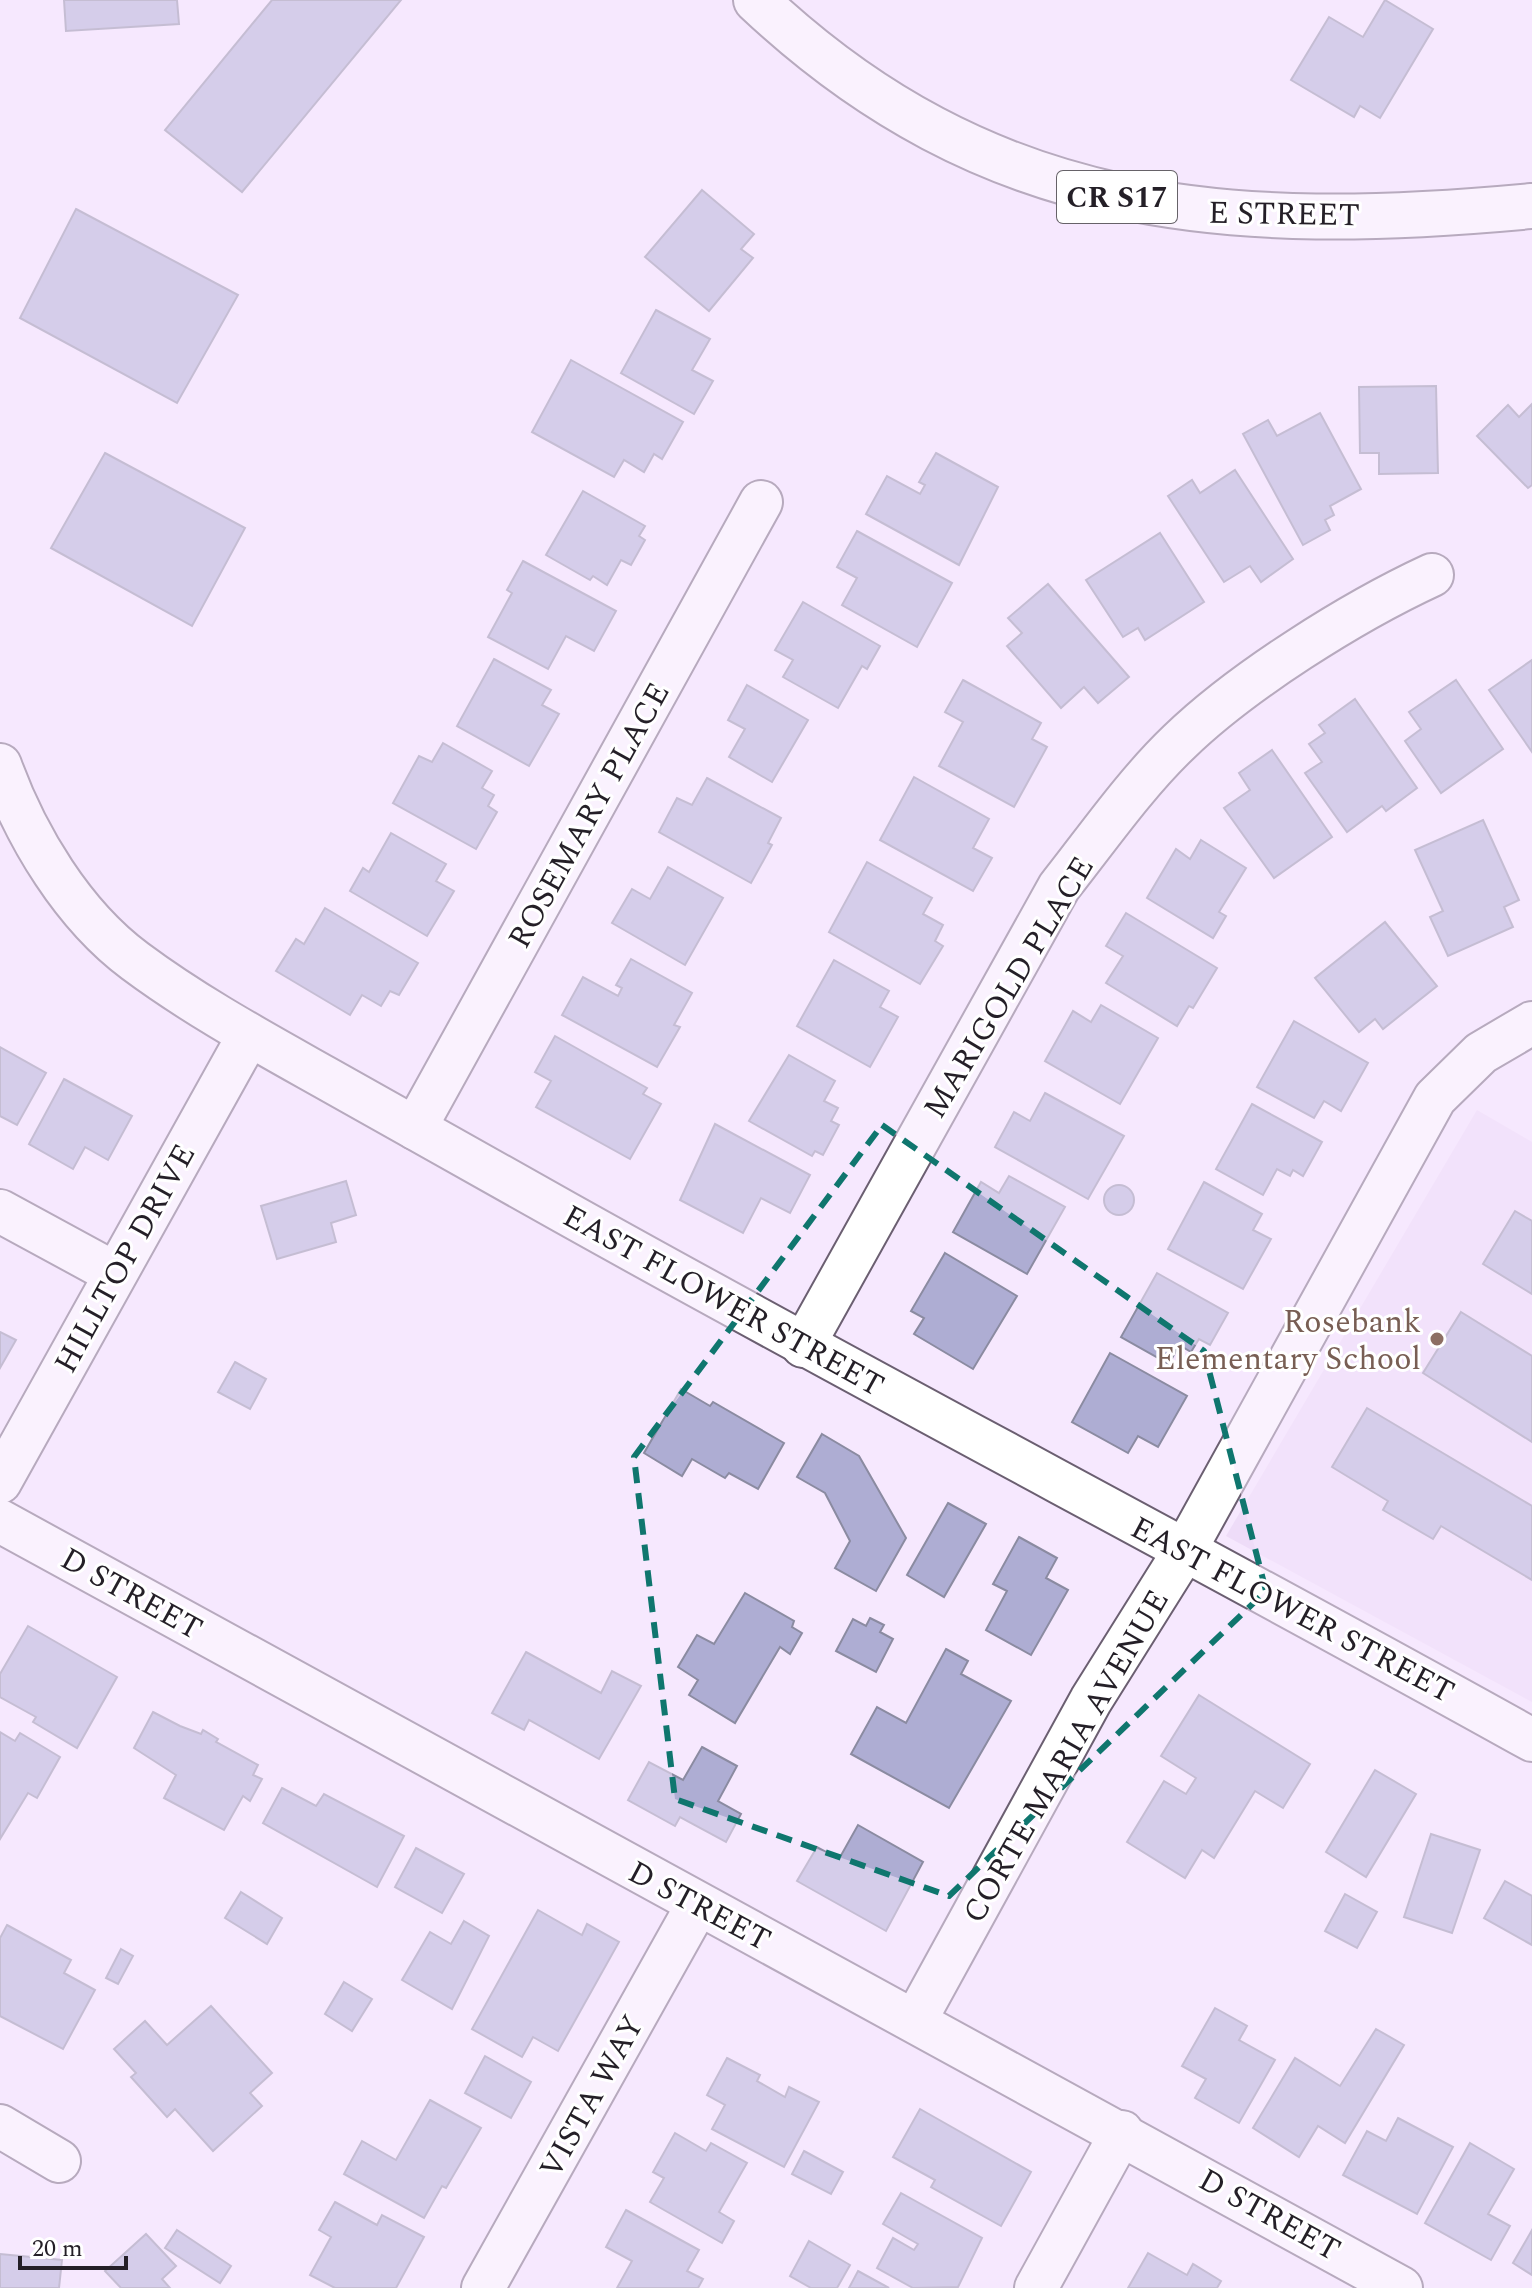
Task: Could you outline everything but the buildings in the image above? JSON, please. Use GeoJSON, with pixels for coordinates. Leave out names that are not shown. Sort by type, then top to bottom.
{"type":"FeatureCollection","features":[{"type":"Feature","properties":{"kind":"main road","name":"E STREET"},"geometry":{"type":"LineString","coordinates":[[756,0],[840,71],[930,127],[996,158],[1106,195],[1220,214],[1278,217],[1460,213],[1532,206]]}},
{"type":"Feature","properties":{"kind":"street","name":"ROSEMARY PLACE"},"geometry":{"type":"LineString","coordinates":[[415,1128],[761,502]]}},
{"type":"Feature","properties":{"kind":"street","name":"MARIGOLD PLACE"},"geometry":{"type":"LineString","coordinates":[[803,1346],[1059,887],[1093,843],[1178,743],[1223,705],[1384,597],[1432,575]]}},
{"type":"Feature","properties":{"kind":"street","name":"EAST FLOWER STREET"},"geometry":{"type":"LineString","coordinates":[[0,765],[25,823],[49,863],[103,931],[133,960],[249,1035],[803,1346],[1532,1740]]}},
{"type":"Feature","properties":{"kind":"street","name":"CORTE MARIA AVENUE"},"geometry":{"type":"LineString","coordinates":[[916,2019],[1091,1700],[1185,1550],[1435,1098],[1481,1053],[1532,1023]]}},
{"type":"Feature","properties":{"kind":"street","name":"HILLTOP DRIVE"},"geometry":{"type":"LineString","coordinates":[[0,1482],[249,1035]]}},
{"type":"Feature","properties":{"kind":"street"},"geometry":{"type":"LineString","coordinates":[[0,1211],[114,1273]]}},
{"type":"Feature","properties":{"kind":"street","name":"D STREET"},"geometry":{"type":"LineString","coordinates":[[0,1521],[698,1904],[916,2019],[1401,2288]]}},
{"type":"Feature","properties":{"kind":"street","name":"VISTA WAY"},"geometry":{"type":"LineString","coordinates":[[483,2288],[698,1904]]}},
{"type":"Feature","properties":{"kind":"street"},"geometry":{"type":"LineString","coordinates":[[0,2126],[59,2161]]}},
{"type":"Feature","properties":{"kind":"street"},"geometry":{"type":"LineString","coordinates":[[1036,2288],[1122,2132]]}},
{"type":"Feature","properties":{"kind":"highlighted area"},"geometry":{"type":"Polygon","coordinates":[[[882,1125],[1204,1351],[1266,1591],[949,1896],[675,1799],[634,1457],[882,1125]]]}},
{"type":"Feature","properties":{"kind":"shaded area","name":"Rosebank Elementary School"},"geometry":{"type":"Polygon","coordinates":[[[1477,1110],[1532,1142],[1532,1702],[1226,1536],[1477,1110]]]}},
{"type":"Feature","properties":{"kind":"place","name":"Rosebank Elementary School"},"geometry":{"type":"Point","coordinates":[1437,1339]}}]}
